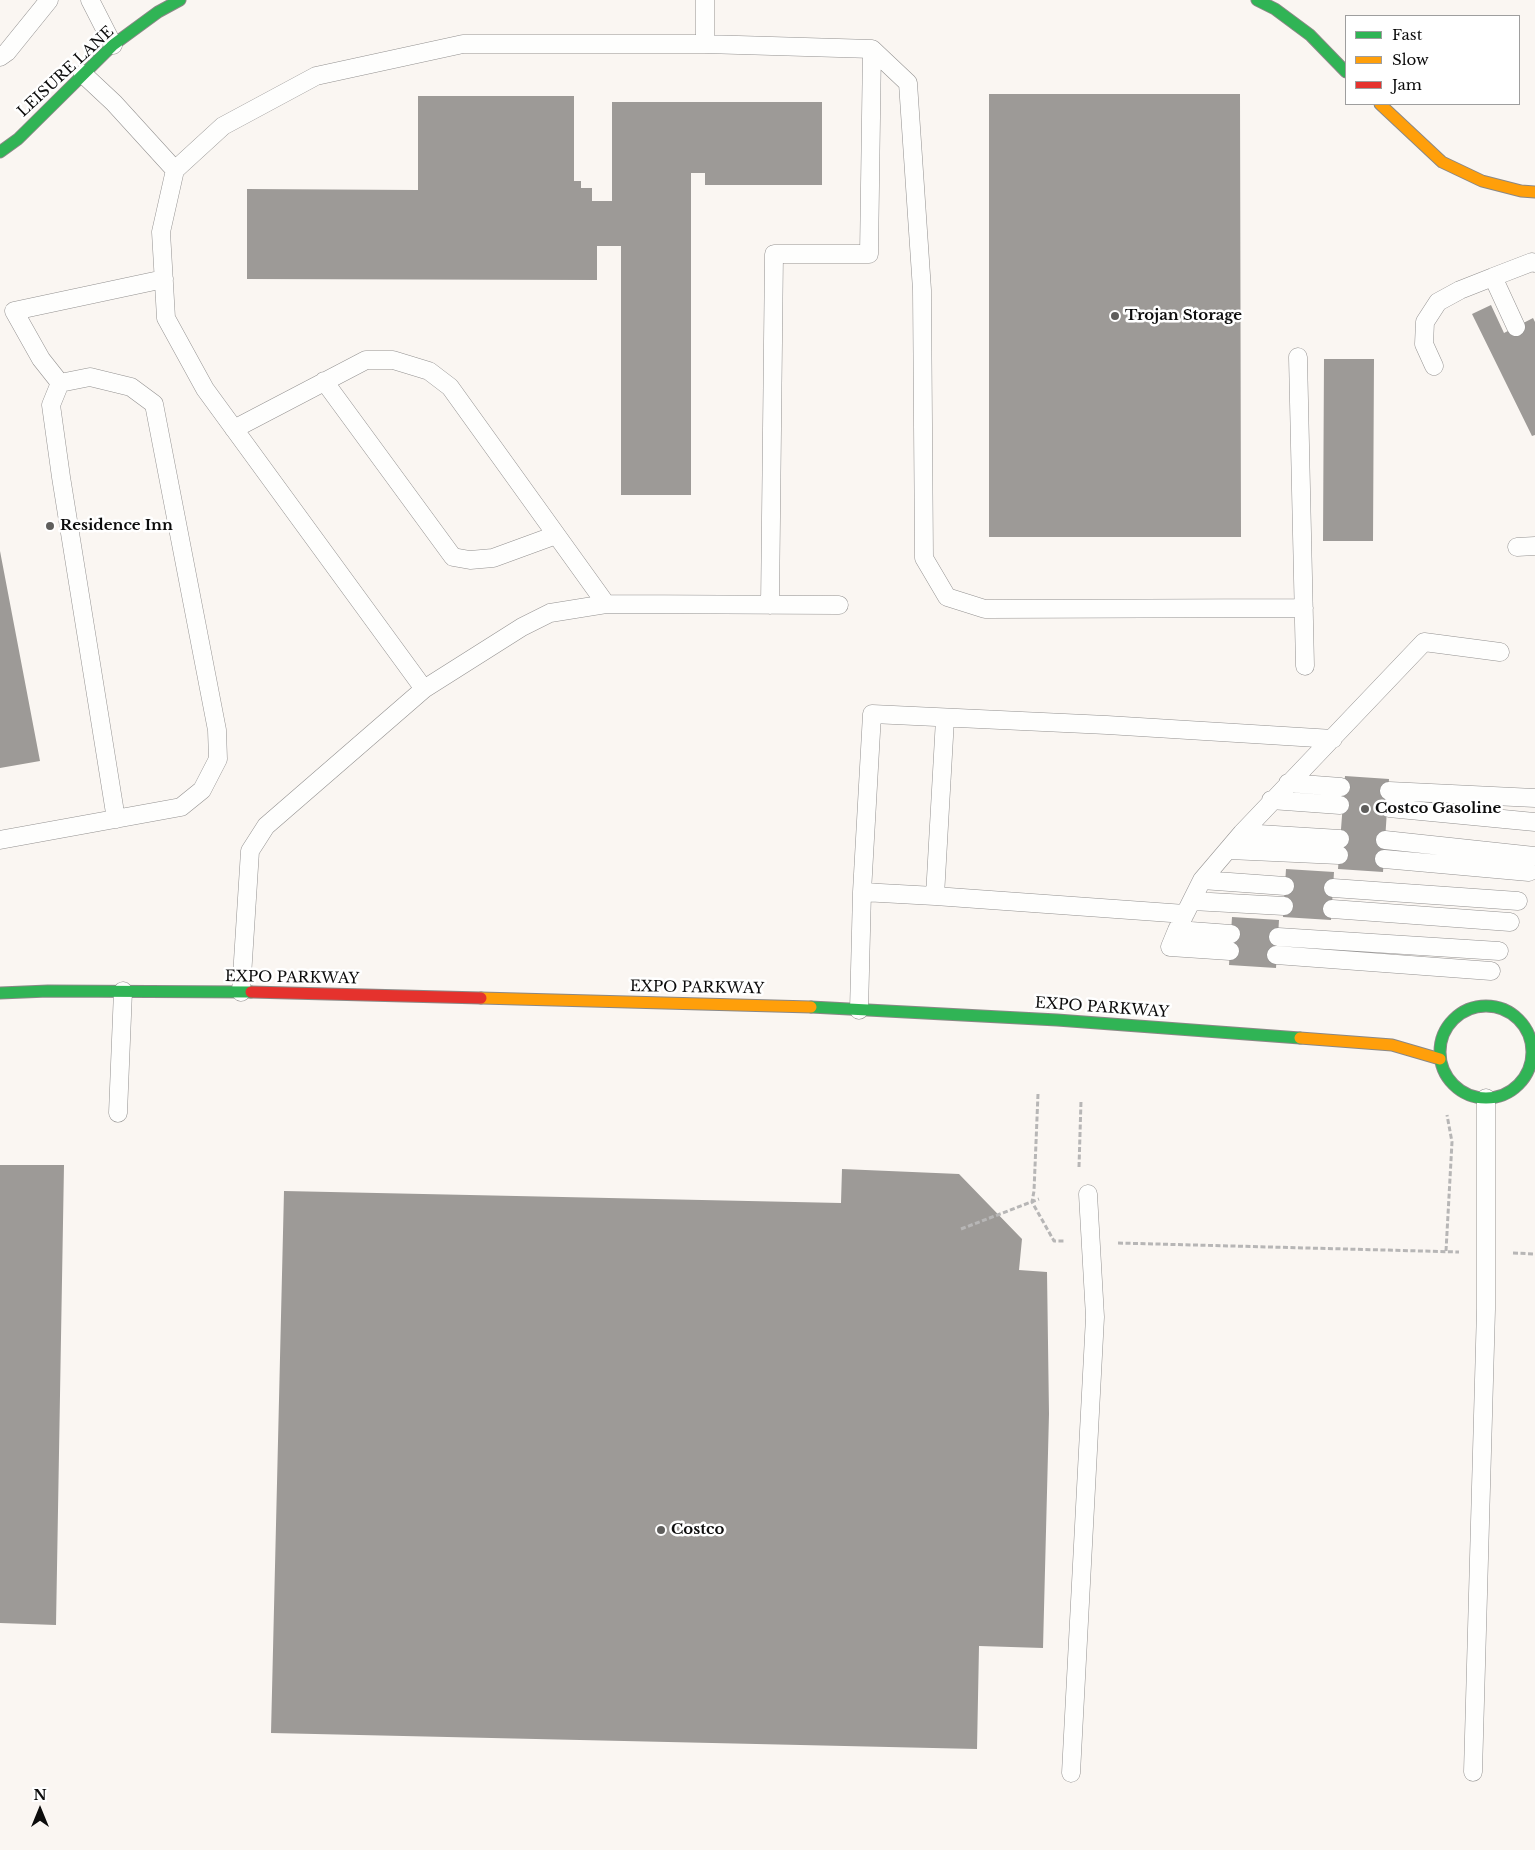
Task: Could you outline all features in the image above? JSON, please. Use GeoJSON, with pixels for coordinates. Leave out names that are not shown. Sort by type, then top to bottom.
{"type":"FeatureCollection","features":[{"type":"Feature","properties":{"kind":"street","name":"LEISURE LANE"},"geometry":{"type":"LineString","coordinates":[[0,152],[18,139],[113,45],[158,12],[180,0]]}},
{"type":"Feature","properties":{"kind":"street"},"geometry":{"type":"LineString","coordinates":[[1257,0],[1275,9],[1310,36],[1345,71]]}},
{"type":"Feature","properties":{"kind":"street"},"geometry":{"type":"LineString","coordinates":[[1381,105],[1442,162],[1482,181],[1521,191],[1535,192]]}},
{"type":"Feature","properties":{"kind":"street","name":"EXPO PARKWAY"},"geometry":{"type":"LineString","coordinates":[[0,993],[241,992],[769,1005],[1066,1021],[1392,1045],[1440,1059]]}},
{"type":"Feature","properties":{"kind":"street"},"geometry":{"type":"LineString","coordinates":[[1489,1006],[1504,1009],[1517,1018],[1527,1030],[1532,1041],[1532,1065],[1515,1087],[1502,1095],[1486,1098],[1471,1096],[1447,1078],[1440,1059],[1439,1034],[1453,1019],[1473,1007],[1489,1006]]}},
{"type":"Feature","properties":{"kind":"street","name":"EXPO PARKWAY"},"geometry":{"type":"LineString","coordinates":[[1392,1045],[1418,1039]]}},
{"type":"Feature","properties":{"kind":"lane"},"geometry":{"type":"LineString","coordinates":[[0,57],[7,52],[49,0]]}},
{"type":"Feature","properties":{"kind":"lane"},"geometry":{"type":"LineString","coordinates":[[90,0],[113,45]]}},
{"type":"Feature","properties":{"kind":"lane"},"geometry":{"type":"LineString","coordinates":[[705,0],[705,44]]}},
{"type":"Feature","properties":{"kind":"lane"},"geometry":{"type":"LineString","coordinates":[[424,689],[205,389],[166,318],[161,232],[174,170],[222,126],[316,76],[463,44],[705,44],[872,49],[908,83],[922,290],[924,558],[947,598],[985,610],[1304,608]]}},
{"type":"Feature","properties":{"kind":"lane"},"geometry":{"type":"LineString","coordinates":[[770,605],[774,254],[869,254],[872,49]]}},
{"type":"Feature","properties":{"kind":"lane"},"geometry":{"type":"LineString","coordinates":[[84,74],[114,103],[174,170]]}},
{"type":"Feature","properties":{"kind":"lane"},"geometry":{"type":"LineString","coordinates":[[1434,366],[1424,344],[1425,322],[1438,302],[1460,290],[1532,262],[1535,263]]}},
{"type":"Feature","properties":{"kind":"lane"},"geometry":{"type":"LineString","coordinates":[[1493,277],[1516,327]]}},
{"type":"Feature","properties":{"kind":"lane"},"geometry":{"type":"LineString","coordinates":[[60,382],[7,312],[164,279]]}},
{"type":"Feature","properties":{"kind":"lane"},"geometry":{"type":"LineString","coordinates":[[1298,357],[1305,666]]}},
{"type":"Feature","properties":{"kind":"lane"},"geometry":{"type":"LineString","coordinates":[[234,429],[366,360],[393,360],[429,371],[450,387],[606,604]]}},
{"type":"Feature","properties":{"kind":"lane"},"geometry":{"type":"LineString","coordinates":[[0,840],[181,807],[202,790],[218,759],[217,730],[154,404],[131,386],[90,377],[60,382]]}},
{"type":"Feature","properties":{"kind":"lane"},"geometry":{"type":"LineString","coordinates":[[324,381],[453,558],[470,560],[493,558],[556,535]]}},
{"type":"Feature","properties":{"kind":"lane"},"geometry":{"type":"LineString","coordinates":[[60,382],[51,405],[62,487],[116,819]]}},
{"type":"Feature","properties":{"kind":"lane"},"geometry":{"type":"LineString","coordinates":[[1517,547],[1535,546]]}},
{"type":"Feature","properties":{"kind":"lane"},"geometry":{"type":"LineString","coordinates":[[241,992],[250,851],[266,826],[424,689],[522,627],[550,614],[606,604],[838,606]]}},
{"type":"Feature","properties":{"kind":"lane"},"geometry":{"type":"LineString","coordinates":[[1231,942],[1170,947],[1202,880],[1272,800],[1333,739],[1424,642],[1500,652]]}},
{"type":"Feature","properties":{"kind":"lane"},"geometry":{"type":"LineString","coordinates":[[859,1010],[862,892],[872,714],[1333,739]]}},
{"type":"Feature","properties":{"kind":"lane"},"geometry":{"type":"LineString","coordinates":[[935,896],[945,719]]}},
{"type":"Feature","properties":{"kind":"lane"},"geometry":{"type":"LineString","coordinates":[[1288,783],[1341,787]]}},
{"type":"Feature","properties":{"kind":"lane"},"geometry":{"type":"LineString","coordinates":[[1535,798],[1389,799],[1535,822]]}},
{"type":"Feature","properties":{"kind":"lane"},"geometry":{"type":"LineString","coordinates":[[1272,800],[1340,805]]}},
{"type":"Feature","properties":{"kind":"lane"},"geometry":{"type":"LineString","coordinates":[[1229,850],[1339,847],[1242,833]]}},
{"type":"Feature","properties":{"kind":"lane"},"geometry":{"type":"LineString","coordinates":[[1385,840],[1532,864]]}},
{"type":"Feature","properties":{"kind":"lane"},"geometry":{"type":"LineString","coordinates":[[1384,859],[1532,864]]}},
{"type":"Feature","properties":{"kind":"lane"},"geometry":{"type":"LineString","coordinates":[[1202,880],[1285,886]]}},
{"type":"Feature","properties":{"kind":"lane"},"geometry":{"type":"LineString","coordinates":[[1333,888],[1518,901]]}},
{"type":"Feature","properties":{"kind":"lane"},"geometry":{"type":"LineString","coordinates":[[862,892],[1185,915],[1284,906]]}},
{"type":"Feature","properties":{"kind":"lane"},"geometry":{"type":"LineString","coordinates":[[1332,909],[1510,922]]}},
{"type":"Feature","properties":{"kind":"lane"},"geometry":{"type":"LineString","coordinates":[[1278,937],[1499,951]]}},
{"type":"Feature","properties":{"kind":"lane"},"geometry":{"type":"LineString","coordinates":[[1276,955],[1491,971]]}},
{"type":"Feature","properties":{"kind":"lane"},"geometry":{"type":"LineString","coordinates":[[118,1113],[123,991]]}},
{"type":"Feature","properties":{"kind":"lane"},"geometry":{"type":"LineString","coordinates":[[1473,1772],[1486,1309],[1486,1098]]}},
{"type":"Feature","properties":{"kind":"lane"},"geometry":{"type":"LineString","coordinates":[[1071,1773],[1095,1317],[1088,1194]]}},
{"type":"Feature","properties":{"kind":"path"},"geometry":{"type":"LineString","coordinates":[[1038,1094],[1032,1202],[1054,1241],[1535,1254]]}},
{"type":"Feature","properties":{"kind":"path"},"geometry":{"type":"LineString","coordinates":[[1080,1168],[1081,1101]]}},
{"type":"Feature","properties":{"kind":"path"},"geometry":{"type":"LineString","coordinates":[[1446,1252],[1452,1142],[1447,1115]]}},
{"type":"Feature","properties":{"kind":"path"},"geometry":{"type":"LineString","coordinates":[[961,1229],[1039,1199]]}},
{"type":"Feature","properties":{"kind":"building","name":"Trojan Storage"},"geometry":{"type":"Polygon","coordinates":[[[989,94],[1240,94],[1241,537],[989,537],[989,94]]]}},
{"type":"Feature","properties":{"kind":"building"},"geometry":{"type":"Polygon","coordinates":[[[418,96],[574,96],[574,181],[581,181],[581,188],[592,188],[592,201],[612,201],[612,102],[822,102],[822,185],[705,185],[705,173],[691,173],[691,495],[621,495],[621,246],[597,246],[597,280],[247,279],[247,189],[418,190],[418,96]]]}},
{"type":"Feature","properties":{"kind":"building"},"geometry":{"type":"Polygon","coordinates":[[[1491,305],[1504,333],[1533,318],[1535,322],[1535,435],[1532,436],[1472,314],[1491,305]]]}},
{"type":"Feature","properties":{"kind":"building"},"geometry":{"type":"Polygon","coordinates":[[[1324,359],[1374,359],[1373,541],[1323,541],[1324,359]]]}},
{"type":"Feature","properties":{"kind":"building"},"geometry":{"type":"Polygon","coordinates":[[[0,551],[40,761],[0,768],[0,551]]]}},
{"type":"Feature","properties":{"kind":"building","name":"Costco Gasoline"},"geometry":{"type":"Polygon","coordinates":[[[1345,776],[1389,779],[1383,872],[1338,869],[1345,776]]]}},
{"type":"Feature","properties":{"kind":"building"},"geometry":{"type":"Polygon","coordinates":[[[1286,869],[1334,872],[1331,920],[1283,917],[1286,869]]]}},
{"type":"Feature","properties":{"kind":"building"},"geometry":{"type":"Polygon","coordinates":[[[1232,917],[1279,920],[1276,968],[1229,965],[1232,917]]]}},
{"type":"Feature","properties":{"kind":"building"},"geometry":{"type":"Polygon","coordinates":[[[0,1165],[64,1165],[56,1625],[0,1623],[0,1165]]]}},
{"type":"Feature","properties":{"kind":"building","name":"Costco"},"geometry":{"type":"Polygon","coordinates":[[[842,1169],[959,1174],[1022,1239],[1019,1270],[1047,1272],[1049,1414],[1043,1648],[979,1646],[977,1749],[271,1733],[284,1191],[841,1203],[842,1169]]]}},
{"type":"Feature","properties":{"kind":"traffic: fast"},"geometry":{"type":"LineString","coordinates":[[0,152],[18,139],[113,45],[158,12],[180,0]]}},
{"type":"Feature","properties":{"kind":"traffic: fast"},"geometry":{"type":"LineString","coordinates":[[1257,0],[1275,9],[1310,35],[1345,71]]}},
{"type":"Feature","properties":{"kind":"traffic: fast"},"geometry":{"type":"LineString","coordinates":[[0,993],[48,991],[251,992]]}},
{"type":"Feature","properties":{"kind":"traffic: fast"},"geometry":{"type":"LineString","coordinates":[[1486,1006],[1504,1009],[1519,1019],[1529,1034],[1532,1052],[1529,1070],[1519,1085],[1504,1095],[1486,1098],[1468,1095],[1453,1085],[1443,1070],[1440,1052],[1443,1034],[1453,1019],[1468,1009],[1486,1006]]}},
{"type":"Feature","properties":{"kind":"traffic: fast"},"geometry":{"type":"LineString","coordinates":[[811,1007],[1057,1020],[1300,1038]]}},
{"type":"Feature","properties":{"kind":"traffic: slow"},"geometry":{"type":"LineString","coordinates":[[1381,105],[1442,162],[1482,181],[1521,191],[1535,192]]}},
{"type":"Feature","properties":{"kind":"traffic: slow"},"geometry":{"type":"LineString","coordinates":[[481,998],[811,1007]]}},
{"type":"Feature","properties":{"kind":"traffic: slow"},"geometry":{"type":"LineString","coordinates":[[1300,1038],[1392,1045],[1440,1059]]}},
{"type":"Feature","properties":{"kind":"traffic: jam"},"geometry":{"type":"LineString","coordinates":[[251,992],[481,998]]}},
{"type":"Feature","properties":{"kind":"place","name":"Trojan Storage"},"geometry":{"type":"Point","coordinates":[1115,316]}},
{"type":"Feature","properties":{"kind":"place","name":"Residence Inn"},"geometry":{"type":"Point","coordinates":[50,526]}},
{"type":"Feature","properties":{"kind":"place","name":"Costco Gasoline"},"geometry":{"type":"Point","coordinates":[1365,809]}},
{"type":"Feature","properties":{"kind":"place","name":"Costco"},"geometry":{"type":"Point","coordinates":[661,1530]}}]}
